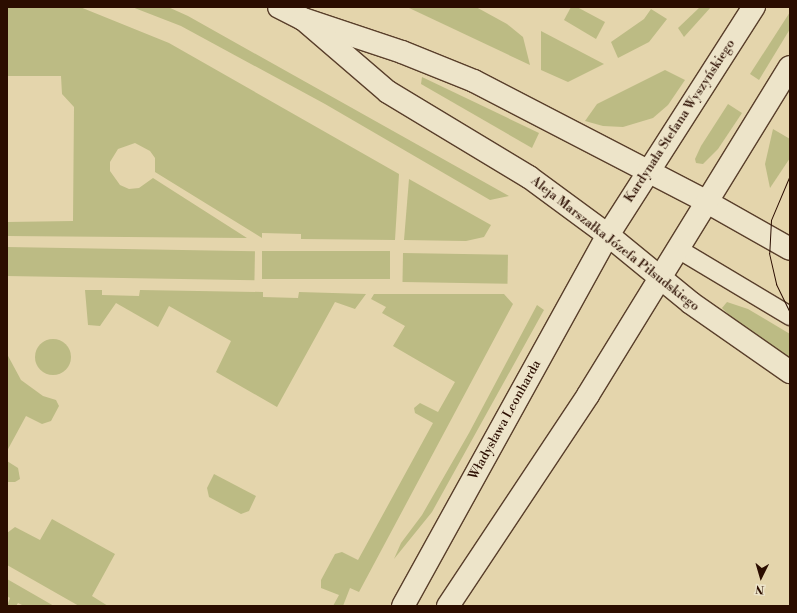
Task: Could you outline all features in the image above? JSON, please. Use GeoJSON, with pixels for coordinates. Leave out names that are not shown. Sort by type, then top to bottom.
{"type":"FeatureCollection","features":[{"type":"Feature","properties":{"kind":"main road","name":"Aleja Marszałka Józefa Piłsudskiego"},"geometry":{"type":"LineString","coordinates":[[279,7],[303,19],[431,62],[707,202],[790,249]]}},
{"type":"Feature","properties":{"kind":"main road","name":"Kardynała Stefana Wyszyńskiego"},"geometry":{"type":"LineString","coordinates":[[608,235],[647,171],[754,7]]}},
{"type":"Feature","properties":{"kind":"main road","name":"Aleja Marszałka Józefa Piłsudskiego"},"geometry":{"type":"LineString","coordinates":[[303,19],[388,92],[529,177],[608,235],[660,279],[726,329],[790,372]]}},
{"type":"Feature","properties":{"kind":"main road"},"geometry":{"type":"LineString","coordinates":[[448,606],[588,396],[790,67]]}},
{"type":"Feature","properties":{"kind":"main road","name":"Władysława Leonharda"},"geometry":{"type":"LineString","coordinates":[[403,606],[608,235]]}},
{"type":"Feature","properties":{"kind":"lane"},"geometry":{"type":"LineString","coordinates":[[678,249],[790,316]]}},
{"type":"Feature","properties":{"kind":"shaded area"},"geometry":{"type":"Polygon","coordinates":[[[7,7],[80,7],[169,43],[399,174],[395,240],[301,239],[301,234],[262,233],[262,238],[155,172],[155,158],[150,151],[135,143],[118,149],[110,162],[110,171],[120,185],[129,189],[139,188],[153,178],[247,238],[7,236],[7,222],[73,221],[74,107],[62,94],[61,76],[7,76],[7,7]]]}},
{"type":"Feature","properties":{"kind":"shaded area"},"geometry":{"type":"Polygon","coordinates":[[[132,7],[168,7],[188,16],[509,196],[490,200],[325,104],[181,26],[132,7]]]}},
{"type":"Feature","properties":{"kind":"shaded area"},"geometry":{"type":"Polygon","coordinates":[[[407,7],[476,7],[507,24],[523,37],[530,65],[407,7]]]}},
{"type":"Feature","properties":{"kind":"shaded area"},"geometry":{"type":"Polygon","coordinates":[[[571,7],[577,7],[605,22],[596,39],[564,20],[571,7]]]}},
{"type":"Feature","properties":{"kind":"shaded area"},"geometry":{"type":"Polygon","coordinates":[[[700,7],[711,7],[684,37],[678,28],[700,7]]]}},
{"type":"Feature","properties":{"kind":"shaded area"},"geometry":{"type":"Polygon","coordinates":[[[651,9],[667,19],[649,42],[618,58],[611,42],[644,19],[651,9]]]}},
{"type":"Feature","properties":{"kind":"shaded area"},"geometry":{"type":"Polygon","coordinates":[[[790,12],[790,29],[759,80],[750,74],[790,12]]]}},
{"type":"Feature","properties":{"kind":"shaded area"},"geometry":{"type":"Polygon","coordinates":[[[541,31],[604,64],[568,82],[541,70],[541,31]]]}},
{"type":"Feature","properties":{"kind":"shaded area"},"geometry":{"type":"Polygon","coordinates":[[[665,70],[685,80],[668,105],[653,118],[623,127],[603,126],[585,121],[597,104],[665,70]]]}},
{"type":"Feature","properties":{"kind":"shaded area"},"geometry":{"type":"Polygon","coordinates":[[[422,77],[539,133],[532,148],[421,84],[422,77]]]}},
{"type":"Feature","properties":{"kind":"shaded area"},"geometry":{"type":"Polygon","coordinates":[[[728,104],[742,113],[718,149],[703,164],[696,163],[695,159],[701,146],[728,104]]]}},
{"type":"Feature","properties":{"kind":"shaded area"},"geometry":{"type":"Polygon","coordinates":[[[773,129],[790,139],[790,158],[770,188],[765,164],[773,129]]]}},
{"type":"Feature","properties":{"kind":"shaded area"},"geometry":{"type":"Polygon","coordinates":[[[409,179],[491,225],[484,237],[466,241],[404,240],[409,179]]]}},
{"type":"Feature","properties":{"kind":"shaded area"},"geometry":{"type":"Polygon","coordinates":[[[7,247],[255,251],[254,280],[7,276],[7,247]]]}},
{"type":"Feature","properties":{"kind":"shaded area"},"geometry":{"type":"Polygon","coordinates":[[[262,251],[390,251],[390,279],[262,279],[262,251]]]}},
{"type":"Feature","properties":{"kind":"shaded area"},"geometry":{"type":"Polygon","coordinates":[[[403,253],[508,255],[507,284],[402,282],[403,253]]]}},
{"type":"Feature","properties":{"kind":"shaded area"},"geometry":{"type":"Polygon","coordinates":[[[85,290],[102,290],[102,295],[139,296],[140,290],[263,292],[263,297],[298,298],[299,292],[366,294],[355,309],[335,302],[277,407],[216,372],[231,341],[169,306],[158,327],[116,303],[100,326],[88,325],[85,290]]]}},
{"type":"Feature","properties":{"kind":"shaded area"},"geometry":{"type":"Polygon","coordinates":[[[374,294],[504,294],[513,304],[359,592],[350,588],[343,606],[333,606],[339,595],[321,588],[321,580],[335,554],[342,552],[358,560],[433,423],[415,413],[414,408],[420,403],[438,412],[455,382],[393,346],[405,326],[382,313],[386,307],[371,299],[374,294]]]}},
{"type":"Feature","properties":{"kind":"shaded area"},"geometry":{"type":"Polygon","coordinates":[[[727,302],[748,309],[790,334],[790,359],[731,317],[722,308],[727,302]]]}},
{"type":"Feature","properties":{"kind":"shaded area"},"geometry":{"type":"Polygon","coordinates":[[[537,305],[544,310],[432,512],[394,559],[401,543],[422,515],[469,433],[537,305]]]}},
{"type":"Feature","properties":{"kind":"shaded area"},"geometry":{"type":"Polygon","coordinates":[[[57,339],[66,344],[70,350],[70,364],[66,370],[57,375],[49,375],[40,370],[36,364],[35,353],[40,344],[46,340],[57,339]]]}},
{"type":"Feature","properties":{"kind":"shaded area"},"geometry":{"type":"Polygon","coordinates":[[[7,354],[21,380],[43,396],[56,400],[59,406],[51,421],[42,424],[26,416],[7,451],[7,354]]]}},
{"type":"Feature","properties":{"kind":"shaded area"},"geometry":{"type":"Polygon","coordinates":[[[7,461],[18,468],[20,479],[15,482],[7,482],[7,461]]]}},
{"type":"Feature","properties":{"kind":"shaded area"},"geometry":{"type":"Polygon","coordinates":[[[214,474],[256,496],[249,511],[241,514],[209,497],[207,488],[214,474]]]}},
{"type":"Feature","properties":{"kind":"shaded area"},"geometry":{"type":"Polygon","coordinates":[[[52,519],[115,554],[92,596],[108,606],[79,606],[7,565],[7,533],[15,527],[40,540],[52,519]]]}},
{"type":"Feature","properties":{"kind":"shaded area"},"geometry":{"type":"Polygon","coordinates":[[[7,579],[54,606],[24,606],[18,603],[16,606],[7,606],[10,598],[7,596],[7,579]]]}},
{"type":"Feature","properties":{"kind":"tram line"},"geometry":{"type":"LineString","coordinates":[[790,175],[771,220],[769,253],[776,284],[790,313]]}}]}
